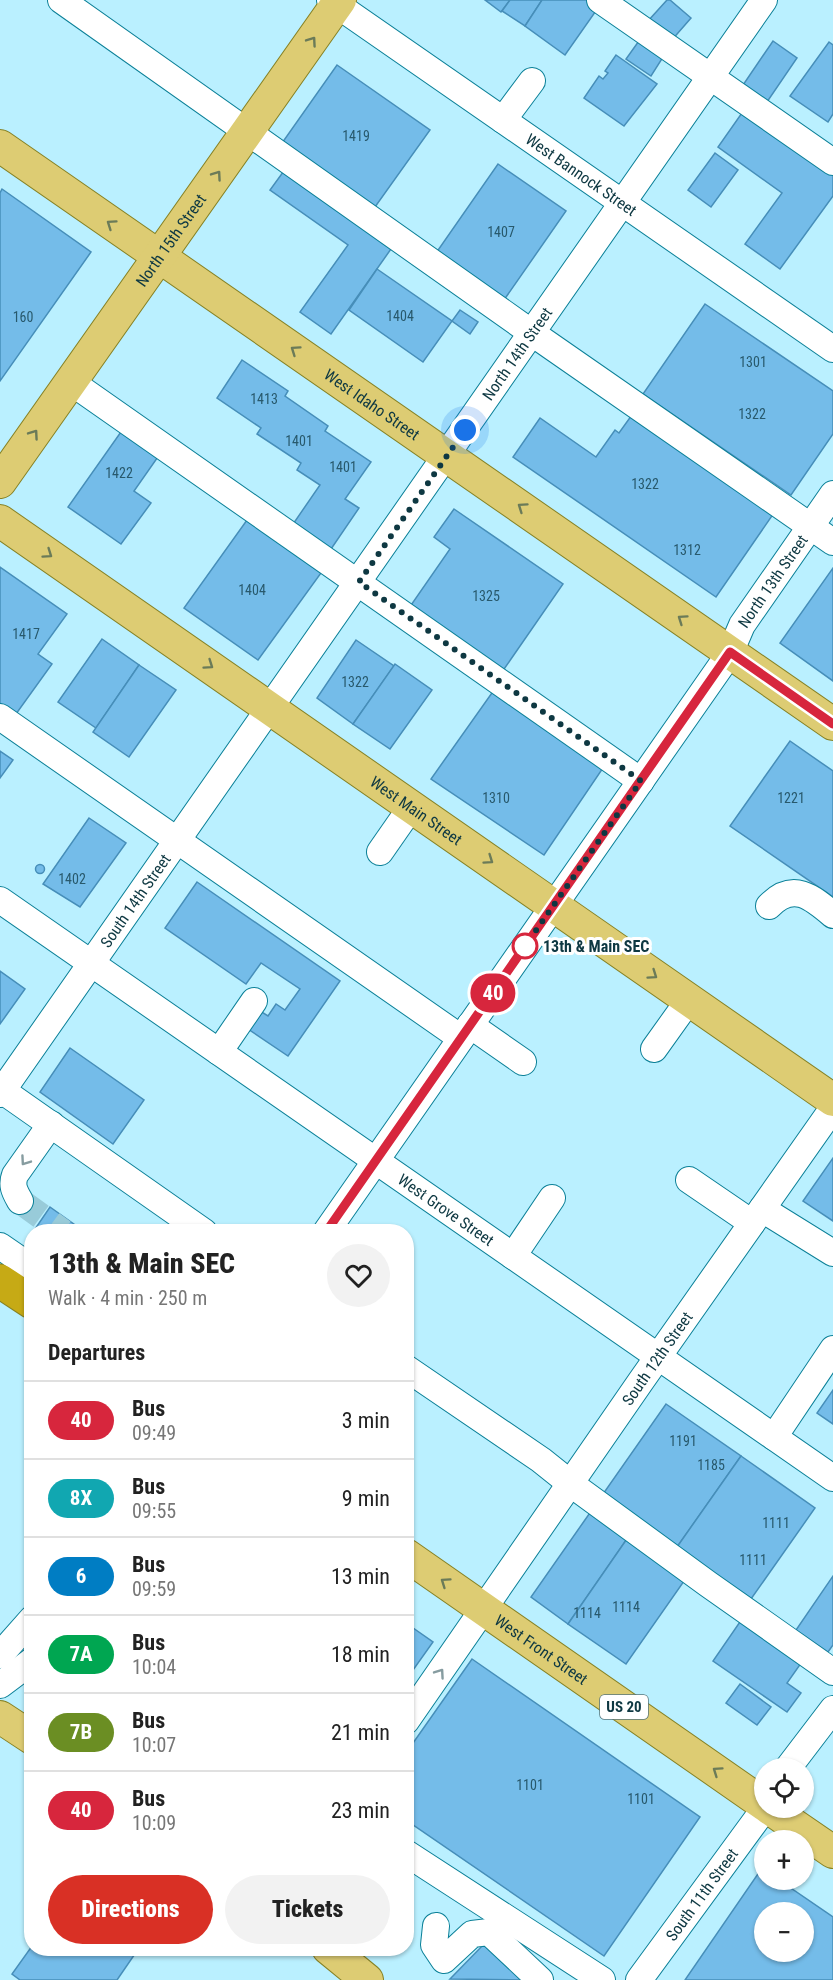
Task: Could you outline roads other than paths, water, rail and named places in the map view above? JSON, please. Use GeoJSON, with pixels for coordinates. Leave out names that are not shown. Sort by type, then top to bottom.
{"type":"FeatureCollection","features":[{"type":"Feature","properties":{"kind":"highway"},"geometry":{"type":"LineString","coordinates":[[0,1281],[24,1297]]}},
{"type":"Feature","properties":{"kind":"main road","name":"North 15th Street"},"geometry":{"type":"LineString","coordinates":[[0,482],[248,131],[336,2]]}},
{"type":"Feature","properties":{"kind":"main road","name":"West Idaho Street"},"geometry":{"type":"LineString","coordinates":[[0,146],[833,724]]}},
{"type":"Feature","properties":{"kind":"main road","name":"West Main Street"},"geometry":{"type":"LineString","coordinates":[[0,521],[833,1100]]}},
{"type":"Feature","properties":{"kind":"main road","name":"West Front Street"},"geometry":{"type":"LineString","coordinates":[[414,1561],[754,1799]]}},
{"type":"Feature","properties":{"kind":"main road"},"geometry":{"type":"LineString","coordinates":[[0,1717],[24,1733]]}},
{"type":"Feature","properties":{"kind":"main road","name":"West Front Street"},"geometry":{"type":"LineString","coordinates":[[782,1818],[833,1852]]}},
{"type":"Feature","properties":{"kind":"main road"},"geometry":{"type":"LineString","coordinates":[[338,1956],[367,1980]]}},
{"type":"Feature","properties":{"kind":"street"},"geometry":{"type":"LineString","coordinates":[[61,0],[532,333],[833,542]]}},
{"type":"Feature","properties":{"kind":"street"},"geometry":{"type":"LineString","coordinates":[[600,0],[833,162]]}},
{"type":"Feature","properties":{"kind":"street","name":"North 14th Street"},"geometry":{"type":"LineString","coordinates":[[271,708],[764,0]]}},
{"type":"Feature","properties":{"kind":"street","name":"West Bannock Street"},"geometry":{"type":"LineString","coordinates":[[336,2],[833,349]]}},
{"type":"Feature","properties":{"kind":"street"},"geometry":{"type":"LineString","coordinates":[[503,120],[532,81]]}},
{"type":"Feature","properties":{"kind":"street"},"geometry":{"type":"LineString","coordinates":[[70,382],[641,781]]}},
{"type":"Feature","properties":{"kind":"street","name":"North 13th Street"},"geometry":{"type":"LineString","coordinates":[[332,1224],[730,652],[742,625],[833,494]]}},
{"type":"Feature","properties":{"kind":"street","name":"South 14th Street"},"geometry":{"type":"LineString","coordinates":[[1,1091],[271,708]]}},
{"type":"Feature","properties":{"kind":"street"},"geometry":{"type":"LineString","coordinates":[[0,717],[178,840],[466,1031],[523,1062]]}},
{"type":"Feature","properties":{"kind":"street"},"geometry":{"type":"LineString","coordinates":[[380,852],[412,806]]}},
{"type":"Feature","properties":{"kind":"street"},"geometry":{"type":"LineString","coordinates":[[769,906],[777,897],[798,893],[812,897],[833,915]]}},
{"type":"Feature","properties":{"kind":"street","name":"West Grove Street"},"geometry":{"type":"LineString","coordinates":[[0,900],[833,1478]]}},
{"type":"Feature","properties":{"kind":"street"},"geometry":{"type":"LineString","coordinates":[[654,1049],[689,1000]]}},
{"type":"Feature","properties":{"kind":"street"},"geometry":{"type":"LineString","coordinates":[[219,1052],[254,1001]]}},
{"type":"Feature","properties":{"kind":"street"},"geometry":{"type":"LineString","coordinates":[[1,1091],[193,1224]]}},
{"type":"Feature","properties":{"kind":"street","name":"South 12th Street"},"geometry":{"type":"LineString","coordinates":[[414,1710],[833,1108]]}},
{"type":"Feature","properties":{"kind":"street"},"geometry":{"type":"LineString","coordinates":[[20,1201],[14,1190],[15,1175],[51,1124]]}},
{"type":"Feature","properties":{"kind":"street"},"geometry":{"type":"LineString","coordinates":[[689,1180],[833,1253]]}},
{"type":"Feature","properties":{"kind":"street"},"geometry":{"type":"LineString","coordinates":[[513,1256],[552,1198]]}},
{"type":"Feature","properties":{"kind":"street"},"geometry":{"type":"LineString","coordinates":[[0,1246],[24,1262]]}},
{"type":"Feature","properties":{"kind":"street"},"geometry":{"type":"LineString","coordinates":[[774,1437],[833,1349]]}},
{"type":"Feature","properties":{"kind":"street"},"geometry":{"type":"LineString","coordinates":[[414,1373],[541,1460],[708,1584],[833,1672]]}},
{"type":"Feature","properties":{"kind":"street"},"geometry":{"type":"LineString","coordinates":[[0,1655],[24,1628]]}},
{"type":"Feature","properties":{"kind":"street"},"geometry":{"type":"LineString","coordinates":[[0,1685],[24,1667]]}},
{"type":"Feature","properties":{"kind":"street"},"geometry":{"type":"LineString","coordinates":[[796,1758],[833,1709]]}},
{"type":"Feature","properties":{"kind":"street","name":"South 11th Street"},"geometry":{"type":"LineString","coordinates":[[639,1980],[758,1818]]}},
{"type":"Feature","properties":{"kind":"street"},"geometry":{"type":"LineString","coordinates":[[414,1858],[602,1980]]}},
{"type":"Feature","properties":{"kind":"street"},"geometry":{"type":"LineString","coordinates":[[436,1926],[434,1945],[444,1960],[472,1934],[489,1932],[540,1980]]}},
{"type":"Feature","properties":{"kind":"street"},"geometry":{"type":"LineString","coordinates":[[546,1980],[574,1962]]}},
{"type":"Feature","properties":{"kind":"tunnel"},"geometry":{"type":"LineString","coordinates":[[20,1201],[52,1224]]}},
{"type":"Feature","properties":{"kind":"place","name":"13th & Main SEC"},"geometry":{"type":"Point","coordinates":[525,946]}}]}
